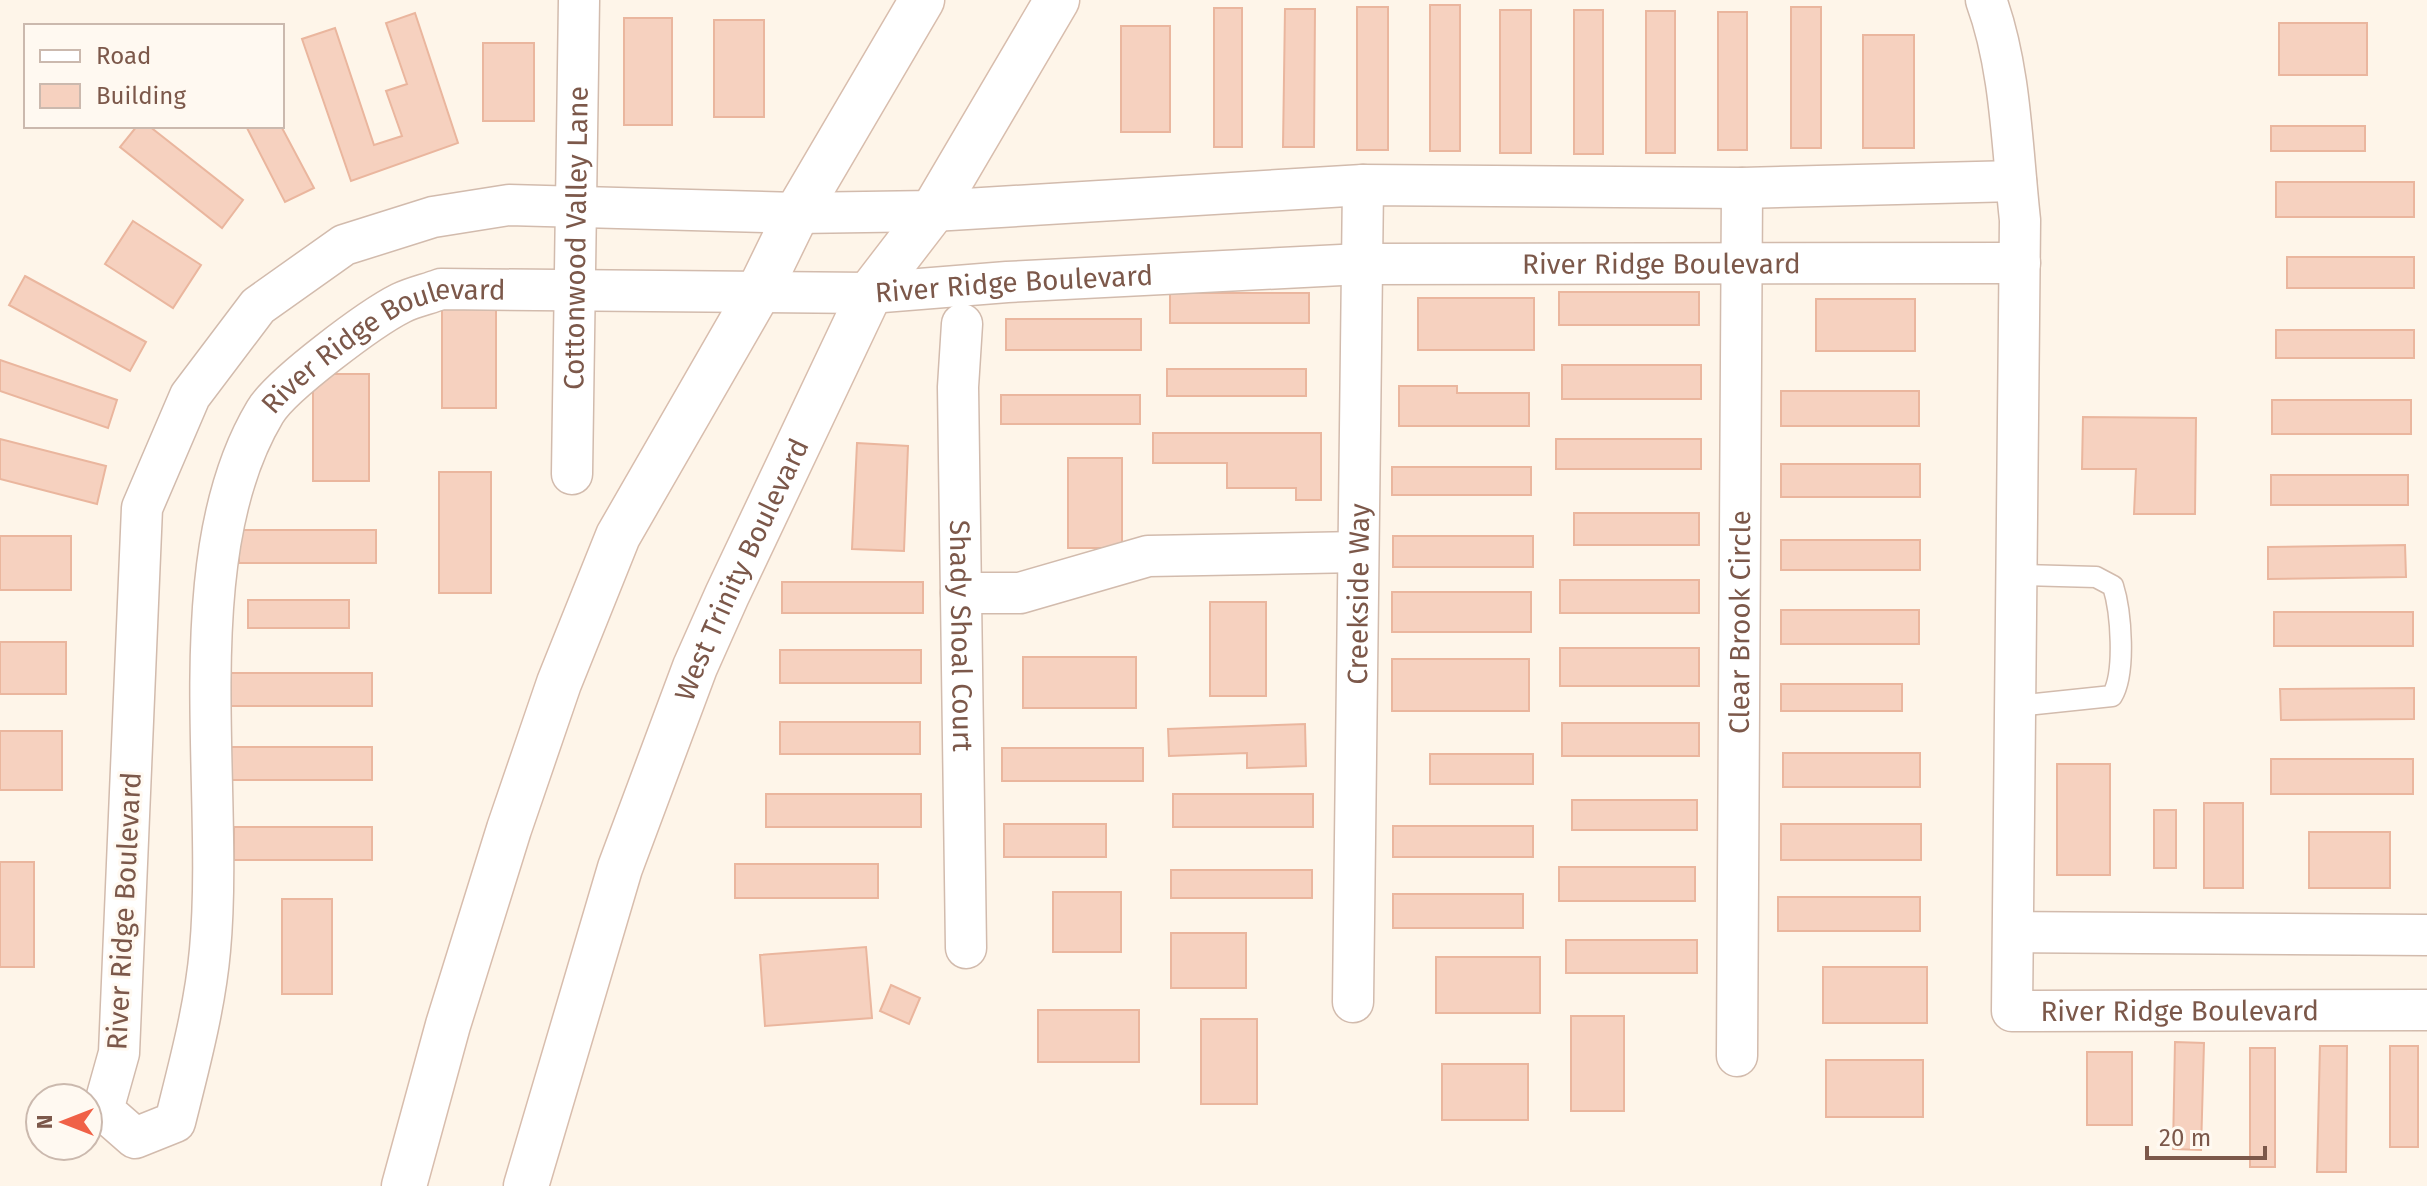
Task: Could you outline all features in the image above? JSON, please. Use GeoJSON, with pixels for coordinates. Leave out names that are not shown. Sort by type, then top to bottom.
{"type":"FeatureCollection","features":[{"type":"Feature","properties":{"kind":"main road"},"geometry":{"type":"LineString","coordinates":[[404,1186],[453,1010],[559,683],[618,536],[759,291],[797,213],[922,0]]}},
{"type":"Feature","properties":{"kind":"main road","name":"West Trinity Boulevard"},"geometry":{"type":"LineString","coordinates":[[526,1186],[620,868],[695,667],[870,293],[933,211],[1057,0]]}},
{"type":"Feature","properties":{"kind":"street","name":"Cottonwood Valley Lane"},"geometry":{"type":"LineString","coordinates":[[572,474],[579,0]]}},
{"type":"Feature","properties":{"kind":"street","name":"River Ridge Boulevard"},"geometry":{"type":"LineString","coordinates":[[1986,0],[1993,19],[2010,125],[2020,220],[2012,1011],[2427,1010]]}},
{"type":"Feature","properties":{"kind":"street","name":"River Ridge Boulevard"},"geometry":{"type":"LineString","coordinates":[[2016,181],[1742,188],[1363,185],[933,211],[797,213],[509,205],[433,217],[344,245],[258,306],[190,396],[142,508],[119,1053],[103,1110],[135,1138],[175,1122],[192,1054],[210,949],[213,608],[229,497],[265,411],[324,355],[400,303],[441,289],[870,293],[1007,282],[1361,264],[2020,263]]}},
{"type":"Feature","properties":{"kind":"street","name":"Creekside Way"},"geometry":{"type":"LineString","coordinates":[[1353,1002],[1363,185]]}},
{"type":"Feature","properties":{"kind":"street","name":"Clear Brook Circle"},"geometry":{"type":"LineString","coordinates":[[1737,1056],[1742,188]]}},
{"type":"Feature","properties":{"kind":"street","name":"Shady Shoal Court"},"geometry":{"type":"LineString","coordinates":[[962,324],[958,387],[966,948]]}},
{"type":"Feature","properties":{"kind":"street"},"geometry":{"type":"LineString","coordinates":[[961,593],[1020,593],[1148,556],[1358,552]]}},
{"type":"Feature","properties":{"kind":"street"},"geometry":{"type":"LineString","coordinates":[[2014,932],[2427,935]]}},
{"type":"Feature","properties":{"kind":"lane"},"geometry":{"type":"LineString","coordinates":[[2017,706],[2112,696],[2119,684],[2119,606],[2113,586],[2096,577],[2018,575]]}},
{"type":"Feature","properties":{"kind":"building"},"geometry":{"type":"Polygon","coordinates":[[[1430,5],[1460,5],[1460,151],[1430,151],[1430,5]]]}},
{"type":"Feature","properties":{"kind":"building"},"geometry":{"type":"Polygon","coordinates":[[[1357,7],[1388,7],[1388,150],[1357,150],[1357,7]]]}},
{"type":"Feature","properties":{"kind":"building"},"geometry":{"type":"Polygon","coordinates":[[[1791,7],[1821,7],[1821,148],[1791,148],[1791,7]]]}},
{"type":"Feature","properties":{"kind":"building"},"geometry":{"type":"Polygon","coordinates":[[[1214,8],[1242,8],[1242,147],[1214,147],[1214,8]]]}},
{"type":"Feature","properties":{"kind":"building"},"geometry":{"type":"Polygon","coordinates":[[[1285,9],[1315,9],[1314,147],[1283,147],[1285,9]]]}},
{"type":"Feature","properties":{"kind":"building"},"geometry":{"type":"Polygon","coordinates":[[[1500,10],[1531,10],[1531,153],[1500,153],[1500,10]]]}},
{"type":"Feature","properties":{"kind":"building"},"geometry":{"type":"Polygon","coordinates":[[[1574,10],[1603,10],[1603,154],[1574,154],[1574,10]]]}},
{"type":"Feature","properties":{"kind":"building"},"geometry":{"type":"Polygon","coordinates":[[[1646,11],[1675,11],[1675,153],[1646,153],[1646,11]]]}},
{"type":"Feature","properties":{"kind":"building"},"geometry":{"type":"Polygon","coordinates":[[[1718,12],[1747,12],[1747,150],[1718,150],[1718,12]]]}},
{"type":"Feature","properties":{"kind":"building"},"geometry":{"type":"Polygon","coordinates":[[[415,13],[458,143],[351,181],[302,39],[335,28],[374,145],[402,136],[386,91],[407,84],[386,23],[415,13]]]}},
{"type":"Feature","properties":{"kind":"building"},"geometry":{"type":"Polygon","coordinates":[[[624,18],[672,18],[672,125],[624,125],[624,18]]]}},
{"type":"Feature","properties":{"kind":"building"},"geometry":{"type":"Polygon","coordinates":[[[714,20],[764,20],[764,117],[714,117],[714,20]]]}},
{"type":"Feature","properties":{"kind":"building"},"geometry":{"type":"Polygon","coordinates":[[[2279,23],[2367,23],[2367,75],[2279,75],[2279,23]]]}},
{"type":"Feature","properties":{"kind":"building"},"geometry":{"type":"Polygon","coordinates":[[[1121,26],[1170,26],[1170,132],[1121,132],[1121,26]]]}},
{"type":"Feature","properties":{"kind":"building"},"geometry":{"type":"Polygon","coordinates":[[[1863,35],[1914,35],[1914,148],[1863,148],[1863,35]]]}},
{"type":"Feature","properties":{"kind":"building"},"geometry":{"type":"Polygon","coordinates":[[[483,43],[534,43],[534,121],[483,121],[483,43]]]}},
{"type":"Feature","properties":{"kind":"building"},"geometry":{"type":"Polygon","coordinates":[[[2271,126],[2365,126],[2365,151],[2271,151],[2271,126]]]}},
{"type":"Feature","properties":{"kind":"building"},"geometry":{"type":"Polygon","coordinates":[[[135,128],[152,128],[243,200],[222,228],[120,147],[135,128]]]}},
{"type":"Feature","properties":{"kind":"building"},"geometry":{"type":"Polygon","coordinates":[[[247,128],[282,128],[314,188],[285,202],[247,128]]]}},
{"type":"Feature","properties":{"kind":"building"},"geometry":{"type":"Polygon","coordinates":[[[2276,182],[2414,182],[2414,217],[2276,217],[2276,182]]]}},
{"type":"Feature","properties":{"kind":"building"},"geometry":{"type":"Polygon","coordinates":[[[133,221],[201,265],[173,308],[105,264],[133,221]]]}},
{"type":"Feature","properties":{"kind":"building"},"geometry":{"type":"Polygon","coordinates":[[[2287,257],[2414,257],[2414,288],[2287,288],[2287,257]]]}},
{"type":"Feature","properties":{"kind":"building"},"geometry":{"type":"Polygon","coordinates":[[[25,276],[146,342],[130,371],[9,305],[25,276]]]}},
{"type":"Feature","properties":{"kind":"building"},"geometry":{"type":"Polygon","coordinates":[[[1559,292],[1699,292],[1699,325],[1559,325],[1559,292]]]}},
{"type":"Feature","properties":{"kind":"building"},"geometry":{"type":"Polygon","coordinates":[[[1170,293],[1309,293],[1309,323],[1170,323],[1170,293]]]}},
{"type":"Feature","properties":{"kind":"building"},"geometry":{"type":"Polygon","coordinates":[[[442,294],[496,294],[496,408],[442,408],[442,294]]]}},
{"type":"Feature","properties":{"kind":"building"},"geometry":{"type":"Polygon","coordinates":[[[1418,298],[1534,298],[1534,350],[1418,350],[1418,298]]]}},
{"type":"Feature","properties":{"kind":"building"},"geometry":{"type":"Polygon","coordinates":[[[1816,299],[1915,299],[1915,351],[1816,351],[1816,299]]]}},
{"type":"Feature","properties":{"kind":"building"},"geometry":{"type":"Polygon","coordinates":[[[1006,319],[1141,319],[1141,350],[1006,350],[1006,319]]]}},
{"type":"Feature","properties":{"kind":"building"},"geometry":{"type":"Polygon","coordinates":[[[2276,330],[2414,330],[2414,358],[2276,358],[2276,330]]]}},
{"type":"Feature","properties":{"kind":"building"},"geometry":{"type":"Polygon","coordinates":[[[0,360],[117,400],[108,428],[0,391],[0,360]]]}},
{"type":"Feature","properties":{"kind":"building"},"geometry":{"type":"Polygon","coordinates":[[[1562,365],[1701,365],[1701,399],[1562,399],[1562,365]]]}},
{"type":"Feature","properties":{"kind":"building"},"geometry":{"type":"Polygon","coordinates":[[[1167,369],[1306,369],[1306,396],[1167,396],[1167,369]]]}},
{"type":"Feature","properties":{"kind":"building"},"geometry":{"type":"Polygon","coordinates":[[[313,374],[369,374],[369,481],[313,481],[313,374]]]}},
{"type":"Feature","properties":{"kind":"building"},"geometry":{"type":"Polygon","coordinates":[[[1399,386],[1457,386],[1457,393],[1529,393],[1529,426],[1399,426],[1399,386]]]}},
{"type":"Feature","properties":{"kind":"building"},"geometry":{"type":"Polygon","coordinates":[[[1781,391],[1919,391],[1919,426],[1781,426],[1781,391]]]}},
{"type":"Feature","properties":{"kind":"building"},"geometry":{"type":"Polygon","coordinates":[[[1001,395],[1140,395],[1140,424],[1001,424],[1001,395]]]}},
{"type":"Feature","properties":{"kind":"building"},"geometry":{"type":"Polygon","coordinates":[[[2272,400],[2411,400],[2411,434],[2272,434],[2272,400]]]}},
{"type":"Feature","properties":{"kind":"building"},"geometry":{"type":"Polygon","coordinates":[[[2083,417],[2196,418],[2195,514],[2134,514],[2136,469],[2082,469],[2083,417]]]}},
{"type":"Feature","properties":{"kind":"building"},"geometry":{"type":"Polygon","coordinates":[[[1153,433],[1321,433],[1321,500],[1296,500],[1296,488],[1227,488],[1227,463],[1153,463],[1153,433]]]}},
{"type":"Feature","properties":{"kind":"building"},"geometry":{"type":"Polygon","coordinates":[[[0,439],[106,466],[97,504],[0,479],[0,439]]]}},
{"type":"Feature","properties":{"kind":"building"},"geometry":{"type":"Polygon","coordinates":[[[1556,439],[1701,439],[1701,469],[1556,469],[1556,439]]]}},
{"type":"Feature","properties":{"kind":"building"},"geometry":{"type":"Polygon","coordinates":[[[857,443],[908,446],[904,551],[852,549],[857,443]]]}},
{"type":"Feature","properties":{"kind":"building"},"geometry":{"type":"Polygon","coordinates":[[[1068,458],[1122,458],[1122,548],[1068,548],[1068,458]]]}},
{"type":"Feature","properties":{"kind":"building"},"geometry":{"type":"Polygon","coordinates":[[[1781,464],[1920,464],[1920,497],[1781,497],[1781,464]]]}},
{"type":"Feature","properties":{"kind":"building"},"geometry":{"type":"Polygon","coordinates":[[[1392,467],[1531,467],[1531,495],[1392,495],[1392,467]]]}},
{"type":"Feature","properties":{"kind":"building"},"geometry":{"type":"Polygon","coordinates":[[[439,472],[491,472],[491,593],[439,593],[439,472]]]}},
{"type":"Feature","properties":{"kind":"building"},"geometry":{"type":"Polygon","coordinates":[[[2271,475],[2408,475],[2408,505],[2271,505],[2271,475]]]}},
{"type":"Feature","properties":{"kind":"building"},"geometry":{"type":"Polygon","coordinates":[[[1574,513],[1699,513],[1699,545],[1574,545],[1574,513]]]}},
{"type":"Feature","properties":{"kind":"building"},"geometry":{"type":"Polygon","coordinates":[[[239,530],[376,530],[376,563],[239,563],[239,530]]]}},
{"type":"Feature","properties":{"kind":"building"},"geometry":{"type":"Polygon","coordinates":[[[0,536],[71,536],[71,590],[0,590],[0,536]]]}},
{"type":"Feature","properties":{"kind":"building"},"geometry":{"type":"Polygon","coordinates":[[[1393,536],[1533,536],[1533,567],[1393,567],[1393,536]]]}},
{"type":"Feature","properties":{"kind":"building"},"geometry":{"type":"Polygon","coordinates":[[[1781,540],[1920,540],[1920,570],[1781,570],[1781,540]]]}},
{"type":"Feature","properties":{"kind":"building"},"geometry":{"type":"Polygon","coordinates":[[[2405,545],[2406,577],[2268,579],[2268,547],[2405,545]]]}},
{"type":"Feature","properties":{"kind":"building"},"geometry":{"type":"Polygon","coordinates":[[[1560,580],[1699,580],[1699,613],[1560,613],[1560,580]]]}},
{"type":"Feature","properties":{"kind":"building"},"geometry":{"type":"Polygon","coordinates":[[[782,582],[923,582],[923,613],[782,613],[782,582]]]}},
{"type":"Feature","properties":{"kind":"building"},"geometry":{"type":"Polygon","coordinates":[[[1392,592],[1531,592],[1531,632],[1392,632],[1392,592]]]}},
{"type":"Feature","properties":{"kind":"building"},"geometry":{"type":"Polygon","coordinates":[[[248,600],[349,600],[349,628],[248,628],[248,600]]]}},
{"type":"Feature","properties":{"kind":"building"},"geometry":{"type":"Polygon","coordinates":[[[1210,602],[1266,602],[1266,696],[1210,696],[1210,602]]]}},
{"type":"Feature","properties":{"kind":"building"},"geometry":{"type":"Polygon","coordinates":[[[1781,610],[1919,610],[1919,644],[1781,644],[1781,610]]]}},
{"type":"Feature","properties":{"kind":"building"},"geometry":{"type":"Polygon","coordinates":[[[2274,612],[2413,612],[2413,646],[2274,646],[2274,612]]]}},
{"type":"Feature","properties":{"kind":"building"},"geometry":{"type":"Polygon","coordinates":[[[0,642],[66,642],[66,694],[0,694],[0,642]]]}},
{"type":"Feature","properties":{"kind":"building"},"geometry":{"type":"Polygon","coordinates":[[[1560,648],[1699,648],[1699,686],[1560,686],[1560,648]]]}},
{"type":"Feature","properties":{"kind":"building"},"geometry":{"type":"Polygon","coordinates":[[[780,650],[921,650],[921,683],[780,683],[780,650]]]}},
{"type":"Feature","properties":{"kind":"building"},"geometry":{"type":"Polygon","coordinates":[[[1023,657],[1136,657],[1136,708],[1023,708],[1023,657]]]}},
{"type":"Feature","properties":{"kind":"building"},"geometry":{"type":"Polygon","coordinates":[[[1392,659],[1529,659],[1529,711],[1392,711],[1392,659]]]}},
{"type":"Feature","properties":{"kind":"building"},"geometry":{"type":"Polygon","coordinates":[[[231,673],[372,673],[372,706],[231,706],[231,673]]]}},
{"type":"Feature","properties":{"kind":"building"},"geometry":{"type":"Polygon","coordinates":[[[1781,684],[1902,684],[1902,711],[1781,711],[1781,684]]]}},
{"type":"Feature","properties":{"kind":"building"},"geometry":{"type":"Polygon","coordinates":[[[2414,688],[2414,719],[2281,720],[2280,689],[2414,688]]]}},
{"type":"Feature","properties":{"kind":"building"},"geometry":{"type":"Polygon","coordinates":[[[780,722],[920,722],[920,754],[780,754],[780,722]]]}},
{"type":"Feature","properties":{"kind":"building"},"geometry":{"type":"Polygon","coordinates":[[[1562,723],[1699,723],[1699,756],[1562,756],[1562,723]]]}},
{"type":"Feature","properties":{"kind":"building"},"geometry":{"type":"Polygon","coordinates":[[[1305,724],[1306,766],[1247,768],[1247,753],[1169,756],[1168,729],[1305,724]]]}},
{"type":"Feature","properties":{"kind":"building"},"geometry":{"type":"Polygon","coordinates":[[[0,731],[62,731],[62,790],[0,790],[0,731]]]}},
{"type":"Feature","properties":{"kind":"building"},"geometry":{"type":"Polygon","coordinates":[[[230,747],[372,747],[372,780],[230,780],[230,747]]]}},
{"type":"Feature","properties":{"kind":"building"},"geometry":{"type":"Polygon","coordinates":[[[1002,748],[1143,748],[1143,781],[1002,781],[1002,748]]]}},
{"type":"Feature","properties":{"kind":"building"},"geometry":{"type":"Polygon","coordinates":[[[1783,753],[1920,753],[1920,787],[1783,787],[1783,753]]]}},
{"type":"Feature","properties":{"kind":"building"},"geometry":{"type":"Polygon","coordinates":[[[1430,754],[1533,754],[1533,784],[1430,784],[1430,754]]]}},
{"type":"Feature","properties":{"kind":"building"},"geometry":{"type":"Polygon","coordinates":[[[2271,759],[2413,759],[2413,794],[2271,794],[2271,759]]]}},
{"type":"Feature","properties":{"kind":"building"},"geometry":{"type":"Polygon","coordinates":[[[2057,764],[2110,764],[2110,875],[2057,875],[2057,764]]]}},
{"type":"Feature","properties":{"kind":"building"},"geometry":{"type":"Polygon","coordinates":[[[766,794],[921,794],[921,827],[766,827],[766,794]]]}},
{"type":"Feature","properties":{"kind":"building"},"geometry":{"type":"Polygon","coordinates":[[[1173,794],[1313,794],[1313,827],[1173,827],[1173,794]]]}},
{"type":"Feature","properties":{"kind":"building"},"geometry":{"type":"Polygon","coordinates":[[[1572,800],[1697,800],[1697,830],[1572,830],[1572,800]]]}},
{"type":"Feature","properties":{"kind":"building"},"geometry":{"type":"Polygon","coordinates":[[[2204,803],[2243,803],[2243,888],[2204,888],[2204,803]]]}},
{"type":"Feature","properties":{"kind":"building"},"geometry":{"type":"Polygon","coordinates":[[[2154,810],[2176,810],[2176,868],[2154,868],[2154,810]]]}},
{"type":"Feature","properties":{"kind":"building"},"geometry":{"type":"Polygon","coordinates":[[[1004,824],[1106,824],[1106,857],[1004,857],[1004,824]]]}},
{"type":"Feature","properties":{"kind":"building"},"geometry":{"type":"Polygon","coordinates":[[[1781,824],[1921,824],[1921,860],[1781,860],[1781,824]]]}},
{"type":"Feature","properties":{"kind":"building"},"geometry":{"type":"Polygon","coordinates":[[[1393,826],[1533,826],[1533,857],[1393,857],[1393,826]]]}},
{"type":"Feature","properties":{"kind":"building"},"geometry":{"type":"Polygon","coordinates":[[[234,827],[372,827],[372,860],[234,860],[234,827]]]}},
{"type":"Feature","properties":{"kind":"building"},"geometry":{"type":"Polygon","coordinates":[[[2309,832],[2390,832],[2390,888],[2309,888],[2309,832]]]}},
{"type":"Feature","properties":{"kind":"building"},"geometry":{"type":"Polygon","coordinates":[[[0,862],[34,862],[34,967],[0,967],[0,862]]]}},
{"type":"Feature","properties":{"kind":"building"},"geometry":{"type":"Polygon","coordinates":[[[735,864],[878,864],[878,898],[735,898],[735,864]]]}},
{"type":"Feature","properties":{"kind":"building"},"geometry":{"type":"Polygon","coordinates":[[[1559,867],[1695,867],[1695,901],[1559,901],[1559,867]]]}},
{"type":"Feature","properties":{"kind":"building"},"geometry":{"type":"Polygon","coordinates":[[[1171,870],[1312,870],[1312,898],[1171,898],[1171,870]]]}},
{"type":"Feature","properties":{"kind":"building"},"geometry":{"type":"Polygon","coordinates":[[[1053,892],[1121,892],[1121,952],[1053,952],[1053,892]]]}},
{"type":"Feature","properties":{"kind":"building"},"geometry":{"type":"Polygon","coordinates":[[[1393,894],[1523,894],[1523,928],[1393,928],[1393,894]]]}},
{"type":"Feature","properties":{"kind":"building"},"geometry":{"type":"Polygon","coordinates":[[[1778,897],[1920,897],[1920,931],[1778,931],[1778,897]]]}},
{"type":"Feature","properties":{"kind":"building"},"geometry":{"type":"Polygon","coordinates":[[[282,899],[332,899],[332,994],[282,994],[282,899]]]}},
{"type":"Feature","properties":{"kind":"building"},"geometry":{"type":"Polygon","coordinates":[[[1171,933],[1246,933],[1246,988],[1171,988],[1171,933]]]}},
{"type":"Feature","properties":{"kind":"building"},"geometry":{"type":"Polygon","coordinates":[[[1566,940],[1697,940],[1697,973],[1566,973],[1566,940]]]}},
{"type":"Feature","properties":{"kind":"building"},"geometry":{"type":"Polygon","coordinates":[[[866,947],[872,1018],[765,1026],[760,955],[866,947]]]}},
{"type":"Feature","properties":{"kind":"building"},"geometry":{"type":"Polygon","coordinates":[[[1436,957],[1540,957],[1540,1013],[1436,1013],[1436,957]]]}},
{"type":"Feature","properties":{"kind":"building"},"geometry":{"type":"Polygon","coordinates":[[[1823,967],[1927,967],[1927,1023],[1823,1023],[1823,967]]]}},
{"type":"Feature","properties":{"kind":"building"},"geometry":{"type":"Polygon","coordinates":[[[891,985],[920,998],[909,1024],[880,1011],[891,985]]]}},
{"type":"Feature","properties":{"kind":"building"},"geometry":{"type":"Polygon","coordinates":[[[1038,1010],[1139,1010],[1139,1062],[1038,1062],[1038,1010]]]}},
{"type":"Feature","properties":{"kind":"building"},"geometry":{"type":"Polygon","coordinates":[[[1571,1016],[1624,1016],[1624,1111],[1571,1111],[1571,1016]]]}},
{"type":"Feature","properties":{"kind":"building"},"geometry":{"type":"Polygon","coordinates":[[[1201,1019],[1257,1019],[1257,1104],[1201,1104],[1201,1019]]]}},
{"type":"Feature","properties":{"kind":"building"},"geometry":{"type":"Polygon","coordinates":[[[2175,1042],[2204,1043],[2201,1150],[2173,1149],[2175,1042]]]}},
{"type":"Feature","properties":{"kind":"building"},"geometry":{"type":"Polygon","coordinates":[[[2320,1046],[2347,1046],[2346,1172],[2317,1172],[2320,1046]]]}},
{"type":"Feature","properties":{"kind":"building"},"geometry":{"type":"Polygon","coordinates":[[[2390,1046],[2418,1046],[2418,1147],[2390,1147],[2390,1046]]]}},
{"type":"Feature","properties":{"kind":"building"},"geometry":{"type":"Polygon","coordinates":[[[2250,1048],[2275,1048],[2275,1167],[2250,1167],[2250,1048]]]}},
{"type":"Feature","properties":{"kind":"building"},"geometry":{"type":"Polygon","coordinates":[[[2087,1052],[2132,1052],[2132,1125],[2087,1125],[2087,1052]]]}},
{"type":"Feature","properties":{"kind":"building"},"geometry":{"type":"Polygon","coordinates":[[[1826,1060],[1923,1060],[1923,1117],[1826,1117],[1826,1060]]]}},
{"type":"Feature","properties":{"kind":"building"},"geometry":{"type":"Polygon","coordinates":[[[1442,1064],[1528,1064],[1528,1120],[1442,1120],[1442,1064]]]}}]}
